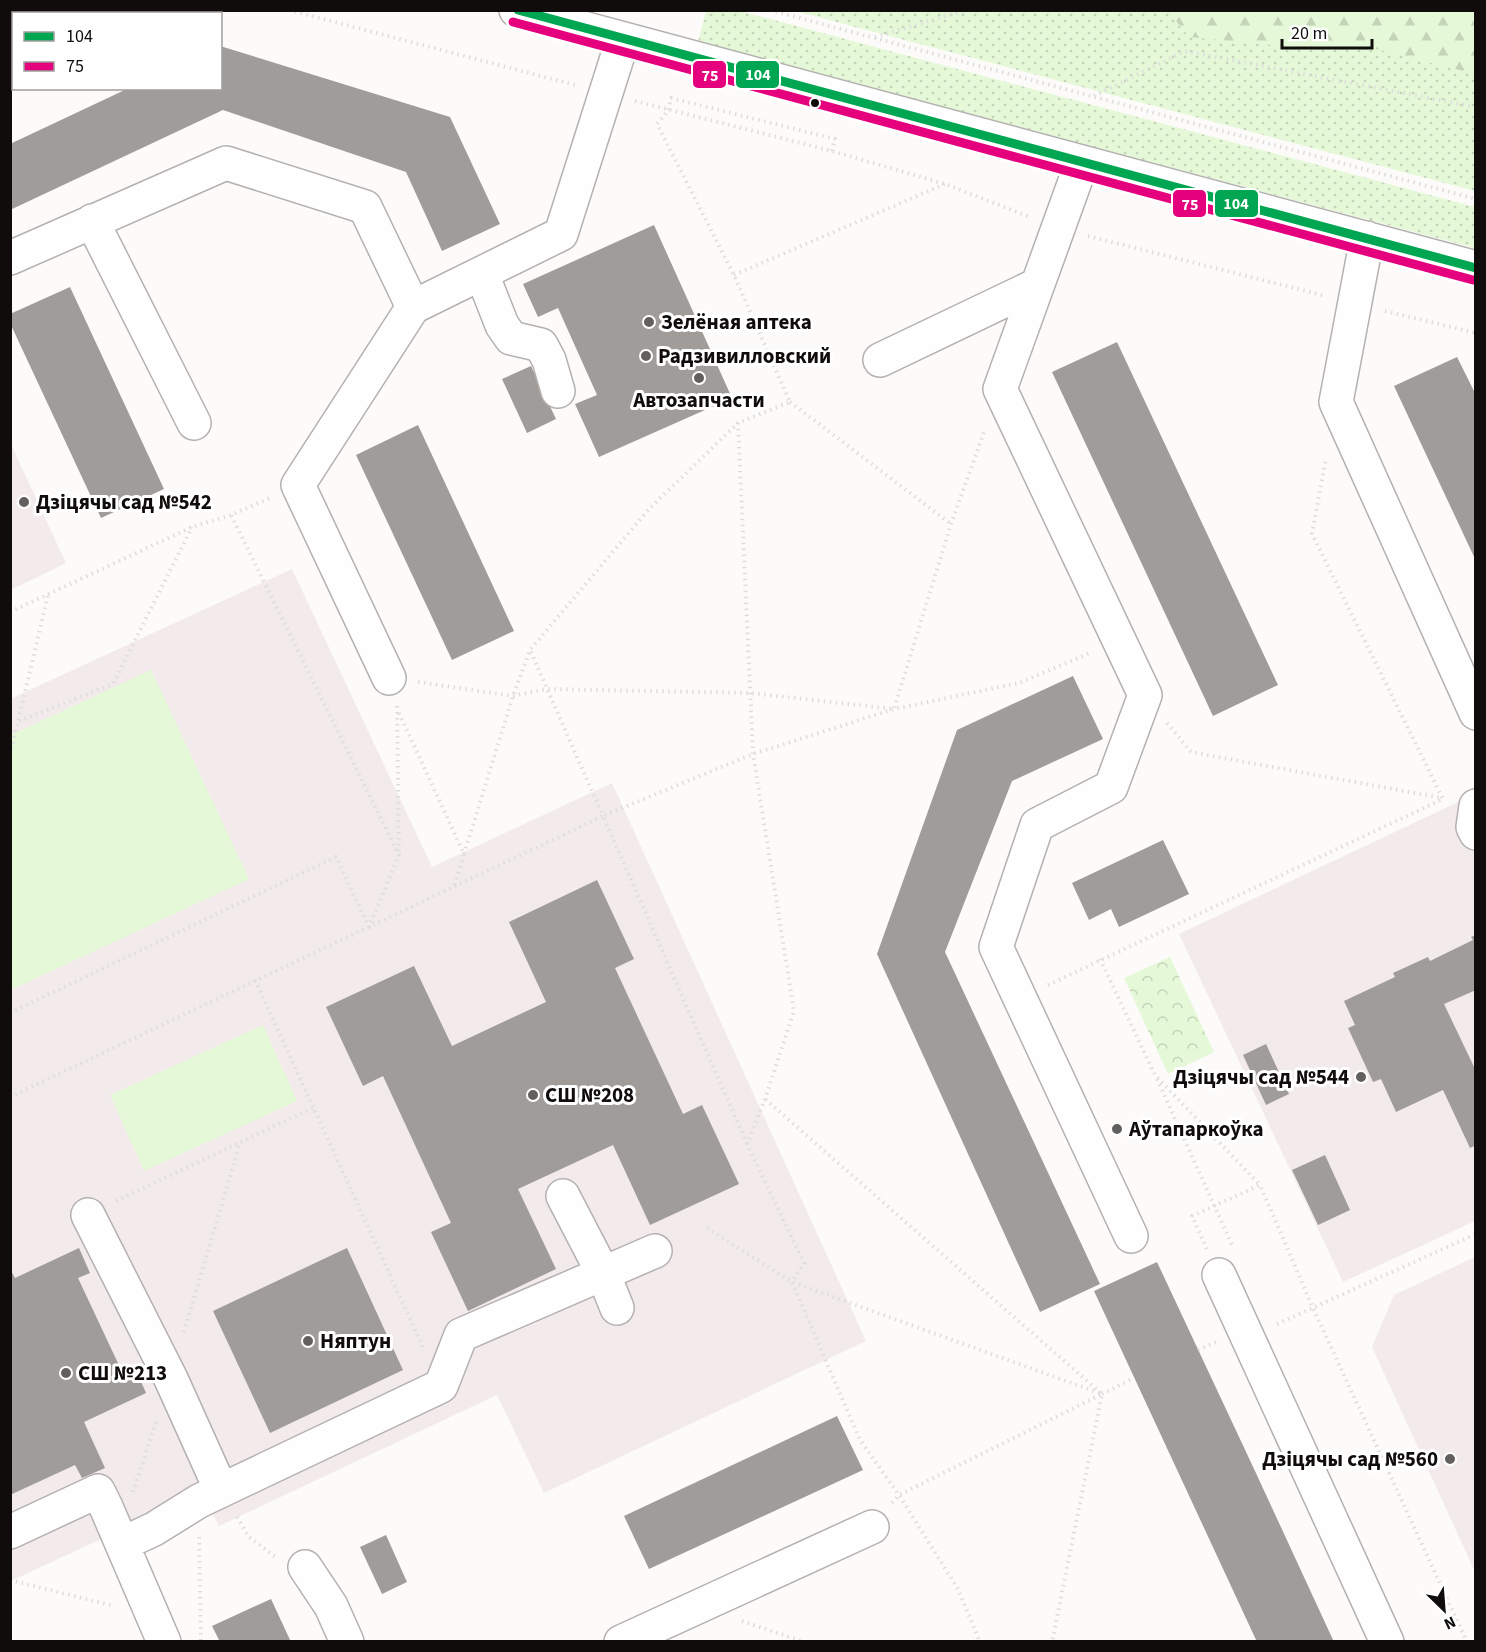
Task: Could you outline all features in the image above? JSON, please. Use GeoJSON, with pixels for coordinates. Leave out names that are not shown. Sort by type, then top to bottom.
{"type":"FeatureCollection","features":[{"type":"Feature","properties":{"kind":"street"},"geometry":{"type":"LineString","coordinates":[[516,10],[1476,267]]}},
{"type":"Feature","properties":{"kind":"street"},"geometry":{"type":"LineString","coordinates":[[389,678],[298,485],[412,307],[561,234],[623,39]]}},
{"type":"Feature","properties":{"kind":"street"},"geometry":{"type":"LineString","coordinates":[[1082,162],[999,389],[1144,695],[1111,787],[1037,825],[996,947],[1131,1236]]}},
{"type":"Feature","properties":{"kind":"street"},"geometry":{"type":"LineString","coordinates":[[10,258],[226,163],[365,207],[412,307]]}},
{"type":"Feature","properties":{"kind":"street"},"geometry":{"type":"LineString","coordinates":[[92,221],[194,423]]}},
{"type":"Feature","properties":{"kind":"street"},"geometry":{"type":"LineString","coordinates":[[1367,238],[1336,402],[1476,713]]}},
{"type":"Feature","properties":{"kind":"street"},"geometry":{"type":"LineString","coordinates":[[482,274],[502,325],[511,338],[541,345],[549,360],[558,391]]}},
{"type":"Feature","properties":{"kind":"street"},"geometry":{"type":"LineString","coordinates":[[880,360],[1037,285]]}},
{"type":"Feature","properties":{"kind":"street"},"geometry":{"type":"LineString","coordinates":[[1476,806],[1473,827],[1476,833]]}},
{"type":"Feature","properties":{"kind":"street"},"geometry":{"type":"LineString","coordinates":[[563,1196],[603,1273],[617,1308]]}},
{"type":"Feature","properties":{"kind":"street"},"geometry":{"type":"LineString","coordinates":[[88,1215],[171,1379],[210,1496]]}},
{"type":"Feature","properties":{"kind":"street"},"geometry":{"type":"LineString","coordinates":[[122,1544],[154,1529],[210,1496],[441,1386],[460,1335],[655,1251]]}},
{"type":"Feature","properties":{"kind":"street"},"geometry":{"type":"LineString","coordinates":[[1227,1263],[1248,1337],[1387,1641]]}},
{"type":"Feature","properties":{"kind":"street"},"geometry":{"type":"LineString","coordinates":[[10,1532],[98,1491],[158,1629]]}},
{"type":"Feature","properties":{"kind":"street"},"geometry":{"type":"LineString","coordinates":[[621,1641],[872,1527]]}},
{"type":"Feature","properties":{"kind":"street"},"geometry":{"type":"LineString","coordinates":[[291,1563],[331,1606],[347,1641]]}},
{"type":"Feature","properties":{"kind":"path"},"geometry":{"type":"LineString","coordinates":[[289,10],[668,111],[832,151],[945,183],[1058,228],[1476,333]]}},
{"type":"Feature","properties":{"kind":"path"},"geometry":{"type":"LineString","coordinates":[[770,10],[1476,199]]}},
{"type":"Feature","properties":{"kind":"path"},"geometry":{"type":"LineString","coordinates":[[873,37],[966,10]]}},
{"type":"Feature","properties":{"kind":"path"},"geometry":{"type":"LineString","coordinates":[[1094,96],[1185,51],[1476,107]]}},
{"type":"Feature","properties":{"kind":"path"},"geometry":{"type":"LineString","coordinates":[[832,151],[835,139],[671,98],[668,111],[657,124],[734,275],[790,402],[951,524]]}},
{"type":"Feature","properties":{"kind":"path"},"geometry":{"type":"LineString","coordinates":[[734,275],[945,183]]}},
{"type":"Feature","properties":{"kind":"path"},"geometry":{"type":"LineString","coordinates":[[894,709],[951,524],[999,389]]}},
{"type":"Feature","properties":{"kind":"path"},"geometry":{"type":"LineString","coordinates":[[454,886],[513,696],[530,650],[649,509],[738,423],[790,402]]}},
{"type":"Feature","properties":{"kind":"path"},"geometry":{"type":"LineString","coordinates":[[738,423],[753,754],[794,1011],[765,1099],[747,1144]]}},
{"type":"Feature","properties":{"kind":"path"},"geometry":{"type":"LineString","coordinates":[[1326,457],[1312,534],[1443,799]]}},
{"type":"Feature","properties":{"kind":"path"},"geometry":{"type":"LineString","coordinates":[[10,612],[192,527],[231,515],[298,485]]}},
{"type":"Feature","properties":{"kind":"path"},"geometry":{"type":"LineString","coordinates":[[231,515],[399,855]]}},
{"type":"Feature","properties":{"kind":"path"},"geometry":{"type":"LineString","coordinates":[[19,722],[113,684],[192,527]]}},
{"type":"Feature","properties":{"kind":"path"},"geometry":{"type":"LineString","coordinates":[[10,755],[48,594]]}},
{"type":"Feature","properties":{"kind":"path"},"geometry":{"type":"LineString","coordinates":[[10,1097],[603,816],[753,754],[894,709],[1019,683],[1119,641]]}},
{"type":"Feature","properties":{"kind":"path"},"geometry":{"type":"LineString","coordinates":[[530,650],[747,1144],[804,1263],[792,1282]]}},
{"type":"Feature","properties":{"kind":"path"},"geometry":{"type":"LineString","coordinates":[[464,854],[398,710],[389,678],[513,696],[547,689],[750,693],[894,709]]}},
{"type":"Feature","properties":{"kind":"path"},"geometry":{"type":"LineString","coordinates":[[1144,695],[1191,752],[1443,799]]}},
{"type":"Feature","properties":{"kind":"path"},"geometry":{"type":"LineString","coordinates":[[369,927],[399,855],[398,710]]}},
{"type":"Feature","properties":{"kind":"path"},"geometry":{"type":"LineString","coordinates":[[1020,998],[1443,799]]}},
{"type":"Feature","properties":{"kind":"path"},"geometry":{"type":"LineString","coordinates":[[10,1013],[336,857],[369,927]]}},
{"type":"Feature","properties":{"kind":"path"},"geometry":{"type":"LineString","coordinates":[[1100,960],[1215,1207],[1227,1263]]}},
{"type":"Feature","properties":{"kind":"path"},"geometry":{"type":"LineString","coordinates":[[255,980],[441,1386]]}},
{"type":"Feature","properties":{"kind":"path"},"geometry":{"type":"LineString","coordinates":[[1155,1075],[1260,1185],[1313,1308],[1467,1641]]}},
{"type":"Feature","properties":{"kind":"path"},"geometry":{"type":"LineString","coordinates":[[765,1099],[1102,1394]]}},
{"type":"Feature","properties":{"kind":"path"},"geometry":{"type":"LineString","coordinates":[[88,1215],[313,1108]]}},
{"type":"Feature","properties":{"kind":"path"},"geometry":{"type":"LineString","coordinates":[[184,1334],[240,1143]]}},
{"type":"Feature","properties":{"kind":"path"},"geometry":{"type":"LineString","coordinates":[[1227,1263],[1192,1216],[1260,1185]]}},
{"type":"Feature","properties":{"kind":"path"},"geometry":{"type":"LineString","coordinates":[[707,1228],[792,1282],[1102,1394]]}},
{"type":"Feature","properties":{"kind":"path"},"geometry":{"type":"LineString","coordinates":[[1248,1337],[1476,1234]]}},
{"type":"Feature","properties":{"kind":"path"},"geometry":{"type":"LineString","coordinates":[[792,1282],[860,1440],[899,1495],[958,1589],[980,1641]]}},
{"type":"Feature","properties":{"kind":"path"},"geometry":{"type":"LineString","coordinates":[[872,1527],[899,1495],[1134,1378]]}},
{"type":"Feature","properties":{"kind":"path"},"geometry":{"type":"LineString","coordinates":[[133,1494],[171,1379]]}},
{"type":"Feature","properties":{"kind":"path"},"geometry":{"type":"LineString","coordinates":[[1052,1641],[1102,1394]]}},
{"type":"Feature","properties":{"kind":"path"},"geometry":{"type":"LineString","coordinates":[[210,1496],[249,1537],[291,1563]]}},
{"type":"Feature","properties":{"kind":"path"},"geometry":{"type":"LineString","coordinates":[[201,1641],[210,1496]]}},
{"type":"Feature","properties":{"kind":"path"},"geometry":{"type":"LineString","coordinates":[[10,1580],[158,1629]]}},
{"type":"Feature","properties":{"kind":"path"},"geometry":{"type":"LineString","coordinates":[[696,1607],[804,1641]]}},
{"type":"Feature","properties":{"kind":"shaded area","name":"Дзіцячы сад №542"},"geometry":{"type":"Polygon","coordinates":[[[10,442],[66,563],[11,590],[10,590],[10,442]]]}},
{"type":"Feature","properties":{"kind":"shaded area"},"geometry":{"type":"Polygon","coordinates":[[[292,569],[432,867],[612,783],[866,1341],[544,1493],[497,1395],[219,1526],[202,1492],[11,1581],[10,699],[292,569]]]}},
{"type":"Feature","properties":{"kind":"shaded area","name":"Дзіцячы сад №544"},"geometry":{"type":"Polygon","coordinates":[[[1475,794],[1475,1221],[1343,1282],[1179,934],[1475,794]]]}},
{"type":"Feature","properties":{"kind":"shaded area","name":"Дзіцячы сад №560"},"geometry":{"type":"Polygon","coordinates":[[[1475,1257],[1475,1572],[1372,1347],[1394,1295],[1475,1257]]]}},
{"type":"Feature","properties":{"kind":"green space"},"geometry":{"type":"Polygon","coordinates":[[[706,11],[740,11],[1475,207],[1475,248],[698,42],[706,11]]]}},
{"type":"Feature","properties":{"kind":"green space"},"geometry":{"type":"Polygon","coordinates":[[[795,11],[1475,11],[1475,191],[795,11]]]}},
{"type":"Feature","properties":{"kind":"green space"},"geometry":{"type":"Polygon","coordinates":[[[1168,11],[1475,11],[1475,74],[1376,49],[1303,48],[1189,37],[1168,11]]]}},
{"type":"Feature","properties":{"kind":"green space"},"geometry":{"type":"Polygon","coordinates":[[[151,670],[249,879],[11,990],[11,735],[151,670]]]}},
{"type":"Feature","properties":{"kind":"green space"},"geometry":{"type":"Polygon","coordinates":[[[1170,957],[1214,1052],[1168,1074],[1124,978],[1170,957]]]}},
{"type":"Feature","properties":{"kind":"green space"},"geometry":{"type":"Polygon","coordinates":[[[263,1025],[297,1101],[144,1171],[110,1095],[263,1025]]]}},
{"type":"Feature","properties":{"kind":"building"},"geometry":{"type":"Polygon","coordinates":[[[222,47],[450,117],[500,224],[442,251],[406,172],[223,110],[10,210],[10,144],[125,90],[222,90],[222,47]]]}},
{"type":"Feature","properties":{"kind":"building","name":"Радзивилловский"},"geometry":{"type":"Polygon","coordinates":[[[654,225],[732,398],[599,457],[575,404],[597,395],[558,308],[538,317],[523,284],[654,225]]]}},
{"type":"Feature","properties":{"kind":"building"},"geometry":{"type":"Polygon","coordinates":[[[70,287],[164,489],[101,518],[10,323],[10,314],[70,287]]]}},
{"type":"Feature","properties":{"kind":"building"},"geometry":{"type":"Polygon","coordinates":[[[1117,342],[1278,685],[1213,716],[1052,372],[1117,342]]]}},
{"type":"Feature","properties":{"kind":"building"},"geometry":{"type":"Polygon","coordinates":[[[1457,357],[1476,395],[1476,561],[1394,386],[1457,357]]]}},
{"type":"Feature","properties":{"kind":"building"},"geometry":{"type":"Polygon","coordinates":[[[531,366],[556,419],[527,433],[502,379],[531,366]]]}},
{"type":"Feature","properties":{"kind":"building"},"geometry":{"type":"Polygon","coordinates":[[[418,425],[514,631],[452,660],[356,455],[418,425]]]}},
{"type":"Feature","properties":{"kind":"building"},"geometry":{"type":"Polygon","coordinates":[[[1073,676],[1103,739],[1012,781],[945,952],[1100,1284],[1040,1312],[877,954],[957,730],[1073,676]]]}},
{"type":"Feature","properties":{"kind":"building"},"geometry":{"type":"Polygon","coordinates":[[[1163,840],[1189,894],[1119,927],[1111,909],[1089,920],[1072,883],[1163,840]]]}},
{"type":"Feature","properties":{"kind":"building","name":"СШ №208"},"geometry":{"type":"Polygon","coordinates":[[[597,880],[634,959],[615,968],[683,1114],[702,1105],[739,1184],[650,1225],[613,1145],[518,1189],[556,1269],[468,1311],[431,1232],[451,1223],[383,1076],[363,1086],[326,1007],[414,966],[452,1046],[546,1002],[509,922],[597,880]]]}},
{"type":"Feature","properties":{"kind":"building"},"geometry":{"type":"Polygon","coordinates":[[[1476,935],[1476,990],[1444,1004],[1476,1071],[1476,1145],[1470,1148],[1443,1090],[1396,1112],[1381,1079],[1373,1082],[1348,1028],[1355,1025],[1344,1001],[1395,977],[1393,973],[1428,957],[1430,961],[1473,940],[1471,937],[1476,935]]]}},
{"type":"Feature","properties":{"kind":"building"},"geometry":{"type":"Polygon","coordinates":[[[1266,1044],[1289,1094],[1266,1105],[1243,1055],[1266,1044]]]}},
{"type":"Feature","properties":{"kind":"building"},"geometry":{"type":"Polygon","coordinates":[[[1325,1155],[1350,1210],[1318,1225],[1292,1170],[1325,1155]]]}},
{"type":"Feature","properties":{"kind":"building","name":"СШ №213"},"geometry":{"type":"Polygon","coordinates":[[[79,1248],[90,1273],[78,1278],[124,1376],[136,1370],[146,1393],[84,1422],[105,1468],[82,1478],[75,1465],[10,1495],[10,1269],[15,1278],[79,1248]]]}},
{"type":"Feature","properties":{"kind":"building","name":"Няптун"},"geometry":{"type":"Polygon","coordinates":[[[347,1248],[403,1370],[270,1433],[213,1311],[347,1248]]]}},
{"type":"Feature","properties":{"kind":"building"},"geometry":{"type":"Polygon","coordinates":[[[1157,1262],[1334,1642],[1257,1642],[1094,1291],[1157,1262]]]}},
{"type":"Feature","properties":{"kind":"building"},"geometry":{"type":"Polygon","coordinates":[[[837,1416],[863,1470],[649,1569],[624,1516],[837,1416]]]}},
{"type":"Feature","properties":{"kind":"building"},"geometry":{"type":"Polygon","coordinates":[[[386,1535],[407,1582],[382,1594],[360,1547],[386,1535]]]}},
{"type":"Feature","properties":{"kind":"building"},"geometry":{"type":"Polygon","coordinates":[[[271,1599],[291,1642],[220,1642],[212,1626],[271,1599]]]}},
{"type":"Feature","properties":{"kind":"transit line","name":"104"},"geometry":{"type":"LineString","coordinates":[[518,10],[1476,268]]}},
{"type":"Feature","properties":{"kind":"transit line","name":"75"},"geometry":{"type":"LineString","coordinates":[[513,22],[1473,280]]}},
{"type":"Feature","properties":{"kind":"place","name":"Зелёная аптека"},"geometry":{"type":"Point","coordinates":[649,322]}},
{"type":"Feature","properties":{"kind":"place","name":"Радзивилловский"},"geometry":{"type":"Point","coordinates":[646,356]}},
{"type":"Feature","properties":{"kind":"place","name":"Автозапчасти"},"geometry":{"type":"Point","coordinates":[699,378]}},
{"type":"Feature","properties":{"kind":"place","name":"Дзіцячы сад №542"},"geometry":{"type":"Point","coordinates":[24,502]}},
{"type":"Feature","properties":{"kind":"place","name":"Дзіцячы сад №544"},"geometry":{"type":"Point","coordinates":[1361,1077]}},
{"type":"Feature","properties":{"kind":"place","name":"СШ №208"},"geometry":{"type":"Point","coordinates":[533,1095]}},
{"type":"Feature","properties":{"kind":"place","name":"Аўтапаркоўка"},"geometry":{"type":"Point","coordinates":[1117,1129]}},
{"type":"Feature","properties":{"kind":"place","name":"Няптун"},"geometry":{"type":"Point","coordinates":[308,1341]}},
{"type":"Feature","properties":{"kind":"place","name":"СШ №213"},"geometry":{"type":"Point","coordinates":[66,1373]}},
{"type":"Feature","properties":{"kind":"place","name":"Дзіцячы сад №560"},"geometry":{"type":"Point","coordinates":[1450,1459]}}]}
